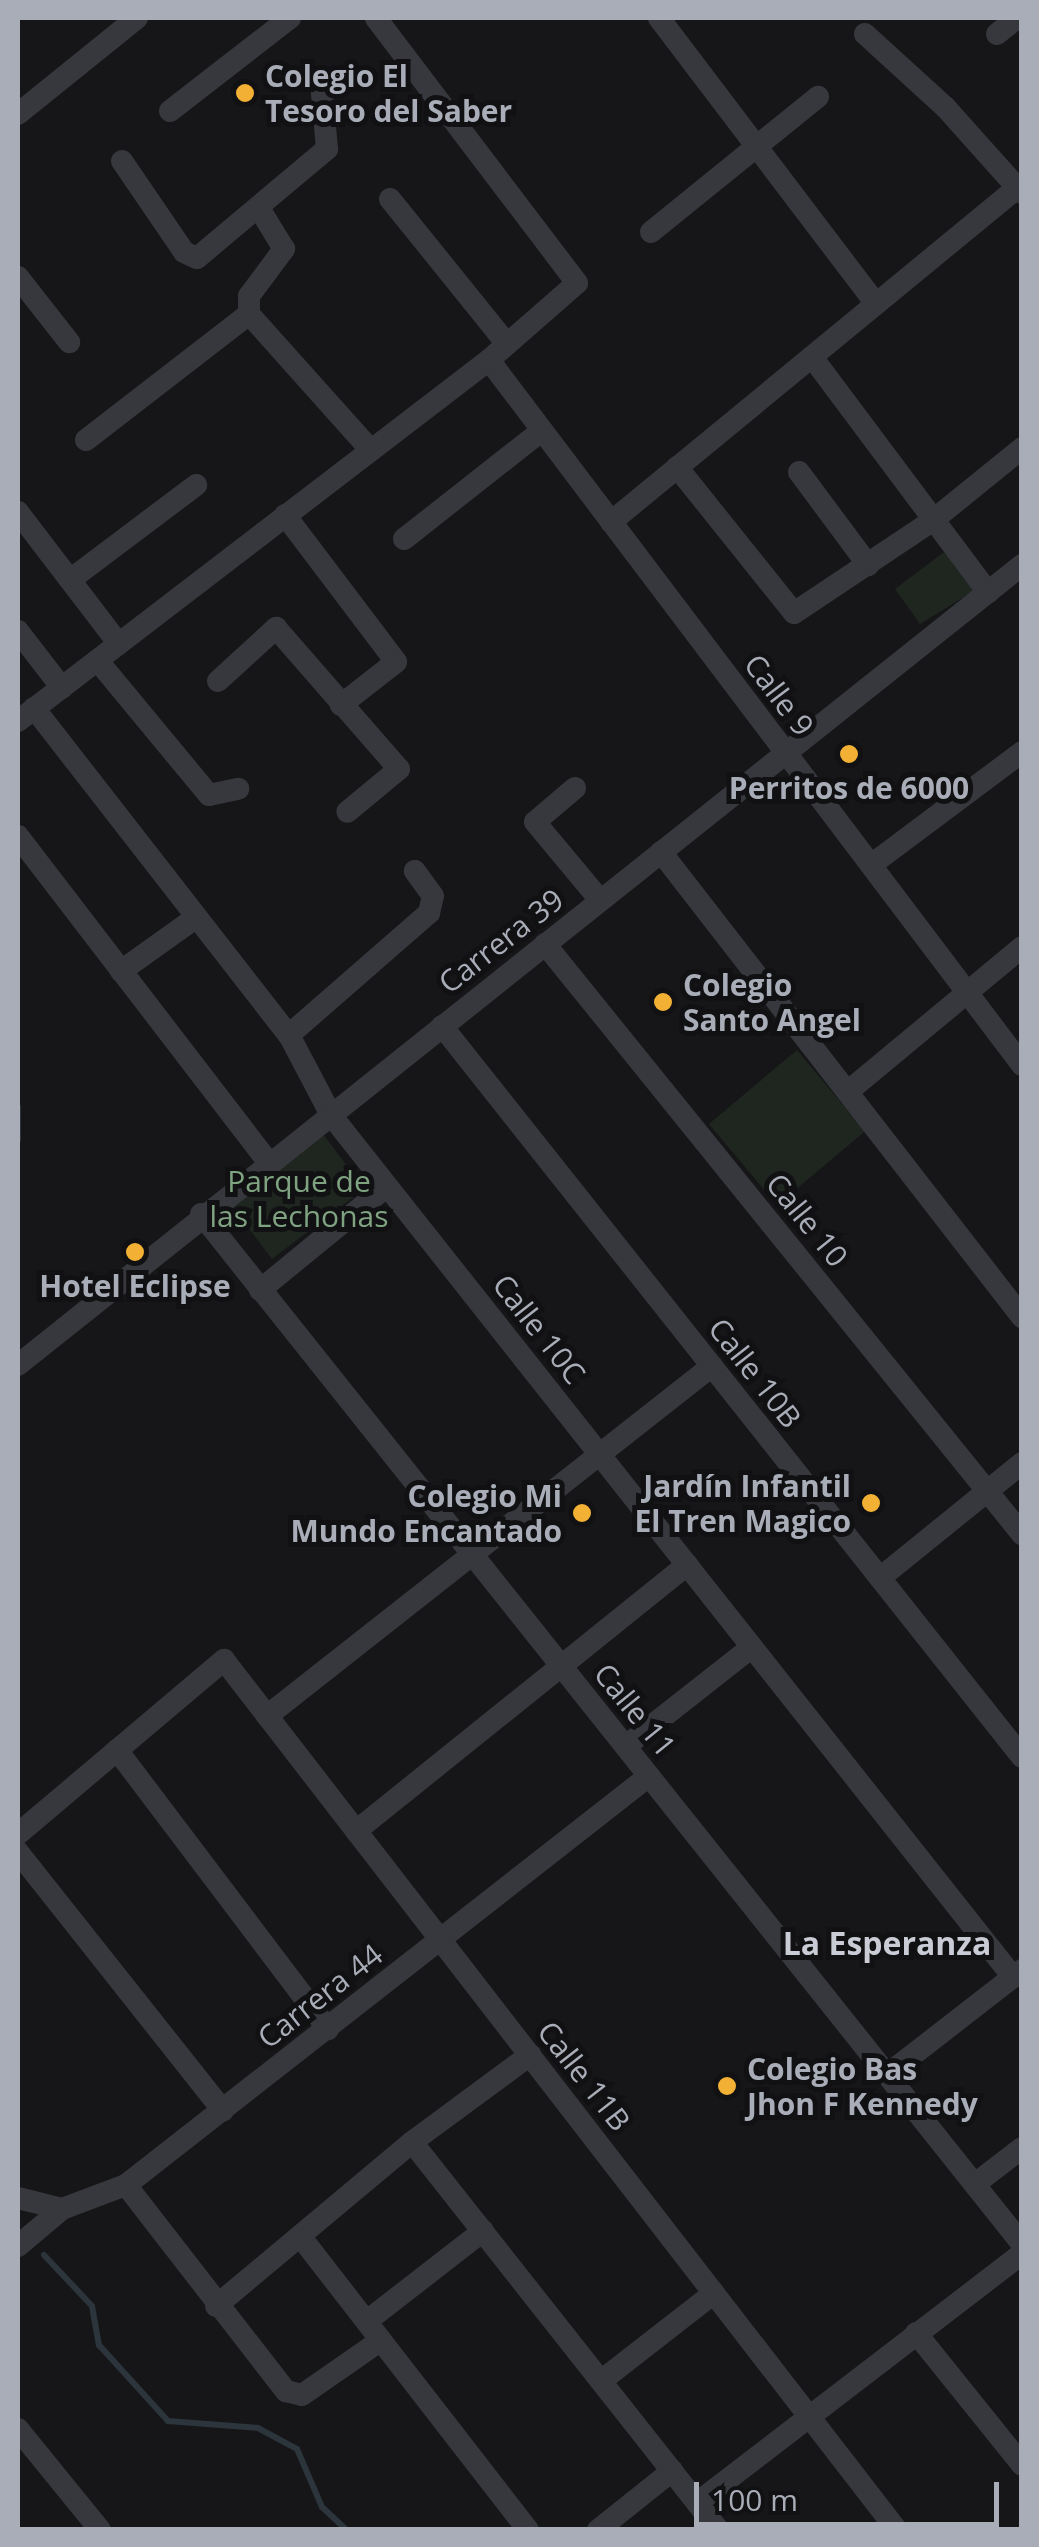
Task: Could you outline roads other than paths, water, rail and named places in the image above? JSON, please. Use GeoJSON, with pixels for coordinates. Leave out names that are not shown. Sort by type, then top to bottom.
{"type":"FeatureCollection","features":[{"type":"Feature","properties":{"kind":"street"},"geometry":{"type":"LineString","coordinates":[[18,114],[137,18]]}},
{"type":"Feature","properties":{"kind":"street"},"geometry":{"type":"LineString","coordinates":[[170,111],[290,18]]}},
{"type":"Feature","properties":{"kind":"street"},"geometry":{"type":"LineString","coordinates":[[26,715],[369,448],[489,360],[577,282],[376,18]]}},
{"type":"Feature","properties":{"kind":"street"},"geometry":{"type":"LineString","coordinates":[[659,18],[760,144],[876,304]]}},
{"type":"Feature","properties":{"kind":"street"},"geometry":{"type":"LineString","coordinates":[[997,34],[1017,18]]}},
{"type":"Feature","properties":{"kind":"street"},"geometry":{"type":"LineString","coordinates":[[611,522],[1019,191],[946,108],[865,34]]}},
{"type":"Feature","properties":{"kind":"street"},"geometry":{"type":"LineString","coordinates":[[122,161],[192,258],[327,150],[322,93],[338,76]]}},
{"type":"Feature","properties":{"kind":"street"},"geometry":{"type":"LineString","coordinates":[[651,232],[818,96]]}},
{"type":"Feature","properties":{"kind":"street"},"geometry":{"type":"LineString","coordinates":[[390,199],[506,343]]}},
{"type":"Feature","properties":{"kind":"street"},"geometry":{"type":"LineString","coordinates":[[259,208],[284,249],[249,296],[250,314],[369,448]]}},
{"type":"Feature","properties":{"kind":"street"},"geometry":{"type":"LineString","coordinates":[[18,277],[70,342]]}},
{"type":"Feature","properties":{"kind":"street"},"geometry":{"type":"LineString","coordinates":[[86,440],[250,314]]}},
{"type":"Feature","properties":{"kind":"street"},"geometry":{"type":"LineString","coordinates":[[812,356],[988,592]]}},
{"type":"Feature","properties":{"kind":"street","name":"Calle 9"},"geometry":{"type":"LineString","coordinates":[[489,360],[1022,1065]]}},
{"type":"Feature","properties":{"kind":"street"},"geometry":{"type":"LineString","coordinates":[[404,538],[541,431]]}},
{"type":"Feature","properties":{"kind":"street"},"geometry":{"type":"LineString","coordinates":[[677,468],[794,613],[932,521],[1022,448]]}},
{"type":"Feature","properties":{"kind":"street"},"geometry":{"type":"LineString","coordinates":[[799,472],[868,565]]}},
{"type":"Feature","properties":{"kind":"street"},"geometry":{"type":"LineString","coordinates":[[70,580],[196,485]]}},
{"type":"Feature","properties":{"kind":"street"},"geometry":{"type":"LineString","coordinates":[[18,512],[119,644]]}},
{"type":"Feature","properties":{"kind":"street"},"geometry":{"type":"LineString","coordinates":[[285,515],[396,662],[341,705]]}},
{"type":"Feature","properties":{"kind":"street","name":"Carrera 39"},"geometry":{"type":"LineString","coordinates":[[18,1365],[201,1214],[1022,565]]}},
{"type":"Feature","properties":{"kind":"street"},"geometry":{"type":"LineString","coordinates":[[218,681],[276,628],[399,769],[346,812]]}},
{"type":"Feature","properties":{"kind":"street"},"geometry":{"type":"LineString","coordinates":[[18,630],[62,688]]}},
{"type":"Feature","properties":{"kind":"street"},"geometry":{"type":"LineString","coordinates":[[98,661],[209,795],[238,789]]}},
{"type":"Feature","properties":{"kind":"street","name":"Calle 10C"},"geometry":{"type":"LineString","coordinates":[[26,715],[289,1035],[331,1114],[752,1647],[1017,1974]]}},
{"type":"Feature","properties":{"kind":"street"},"geometry":{"type":"LineString","coordinates":[[871,866],[1022,752]]}},
{"type":"Feature","properties":{"kind":"street"},"geometry":{"type":"LineString","coordinates":[[574,788],[535,822],[600,900]]}},
{"type":"Feature","properties":{"kind":"street"},"geometry":{"type":"LineString","coordinates":[[18,836],[268,1162]]}},
{"type":"Feature","properties":{"kind":"street"},"geometry":{"type":"LineString","coordinates":[[661,852],[850,1089],[1022,1317]]}},
{"type":"Feature","properties":{"kind":"street"},"geometry":{"type":"LineString","coordinates":[[289,1035],[429,913],[433,896],[415,871]]}},
{"type":"Feature","properties":{"kind":"street"},"geometry":{"type":"LineString","coordinates":[[121,970],[194,918]]}},
{"type":"Feature","properties":{"kind":"street","name":"Calle 10"},"geometry":{"type":"LineString","coordinates":[[545,944],[1022,1534]]}},
{"type":"Feature","properties":{"kind":"street"},"geometry":{"type":"LineString","coordinates":[[850,1089],[1022,947]]}},
{"type":"Feature","properties":{"kind":"street","name":"Calle 10B"},"geometry":{"type":"LineString","coordinates":[[442,1026],[1022,1757]]}},
{"type":"Feature","properties":{"kind":"street"},"geometry":{"type":"LineString","coordinates":[[260,1290],[387,1186]]}},
{"type":"Feature","properties":{"kind":"street","name":"Calle 11"},"geometry":{"type":"LineString","coordinates":[[201,1214],[1022,2244]]}},
{"type":"Feature","properties":{"kind":"street"},"geometry":{"type":"LineString","coordinates":[[266,1716],[472,1553],[602,1457],[712,1366]]}},
{"type":"Feature","properties":{"kind":"street"},"geometry":{"type":"LineString","coordinates":[[880,1578],[1022,1463]]}},
{"type":"Feature","properties":{"kind":"street"},"geometry":{"type":"LineString","coordinates":[[356,1831],[564,1669],[688,1565]]}},
{"type":"Feature","properties":{"kind":"street"},"geometry":{"type":"LineString","coordinates":[[626,1746],[752,1647]]}},
{"type":"Feature","properties":{"kind":"street","name":"Calle 11B"},"geometry":{"type":"LineString","coordinates":[[117,1750],[224,1660],[898,2530]]}},
{"type":"Feature","properties":{"kind":"street"},"geometry":{"type":"LineString","coordinates":[[18,1834],[117,1750],[328,2029]]}},
{"type":"Feature","properties":{"kind":"street","name":"Carrera 44"},"geometry":{"type":"LineString","coordinates":[[18,2246],[62,2209],[126,2185],[649,1776]]}},
{"type":"Feature","properties":{"kind":"street"},"geometry":{"type":"LineString","coordinates":[[18,1852],[222,2110]]}},
{"type":"Feature","properties":{"kind":"street"},"geometry":{"type":"LineString","coordinates":[[888,2074],[1017,1974]]}},
{"type":"Feature","properties":{"kind":"street"},"geometry":{"type":"LineString","coordinates":[[216,2306],[412,2142],[530,2055]]}},
{"type":"Feature","properties":{"kind":"street"},"geometry":{"type":"LineString","coordinates":[[412,2142],[718,2530]]}},
{"type":"Feature","properties":{"kind":"street"},"geometry":{"type":"LineString","coordinates":[[975,2184],[1022,2148]]}},
{"type":"Feature","properties":{"kind":"street"},"geometry":{"type":"LineString","coordinates":[[126,2185],[216,2306],[286,2391],[302,2395],[483,2232]]}},
{"type":"Feature","properties":{"kind":"street"},"geometry":{"type":"LineString","coordinates":[[18,2198],[62,2209]]}},
{"type":"Feature","properties":{"kind":"street"},"geometry":{"type":"LineString","coordinates":[[300,2236],[528,2530]]}},
{"type":"Feature","properties":{"kind":"street"},"geometry":{"type":"LineString","coordinates":[[697,2503],[1022,2254]]}},
{"type":"Feature","properties":{"kind":"street"},"geometry":{"type":"LineString","coordinates":[[601,2381],[714,2293]]}},
{"type":"Feature","properties":{"kind":"street"},"geometry":{"type":"LineString","coordinates":[[916,2333],[1017,2451]]}},
{"type":"Feature","properties":{"kind":"street"},"geometry":{"type":"LineString","coordinates":[[18,2429],[100,2530]]}},
{"type":"Feature","properties":{"kind":"street"},"geometry":{"type":"LineString","coordinates":[[598,2530],[672,2471]]}},
{"type":"Feature","properties":{"kind":"waterway"},"geometry":{"type":"LineString","coordinates":[[18,1107],[18,1140]]}},
{"type":"Feature","properties":{"kind":"waterway"},"geometry":{"type":"LineString","coordinates":[[44,2255],[92,2306],[99,2345],[168,2421],[258,2428],[297,2449],[322,2507],[347,2530]]}},
{"type":"Feature","properties":{"kind":"place","name":"Colegio El Tesoro del Saber"},"geometry":{"type":"Point","coordinates":[245,93]}},
{"type":"Feature","properties":{"kind":"place","name":"Perritos de 6000"},"geometry":{"type":"Point","coordinates":[849,754]}},
{"type":"Feature","properties":{"kind":"place","name":"Colegio Santo Angel"},"geometry":{"type":"Point","coordinates":[663,1002]}},
{"type":"Feature","properties":{"kind":"place","name":"Hotel Eclipse"},"geometry":{"type":"Point","coordinates":[135,1252]}},
{"type":"Feature","properties":{"kind":"place","name":"Jardín Infantil El Tren Magico"},"geometry":{"type":"Point","coordinates":[871,1503]}},
{"type":"Feature","properties":{"kind":"place","name":"Colegio Mi Mundo Encantado"},"geometry":{"type":"Point","coordinates":[582,1513]}},
{"type":"Feature","properties":{"kind":"place","name":"Colegio Bas Jhon F Kennedy"},"geometry":{"type":"Point","coordinates":[727,2086]}},
{"type":"Feature","properties":{"kind":"district","name":"La Esperanza"},"geometry":{"type":"Point","coordinates":[887,1943]}},
{"type":"Feature","properties":{"kind":"park label","name":"Parque de las Lechonas"},"geometry":{"type":"Point","coordinates":[299,1198]}}]}
